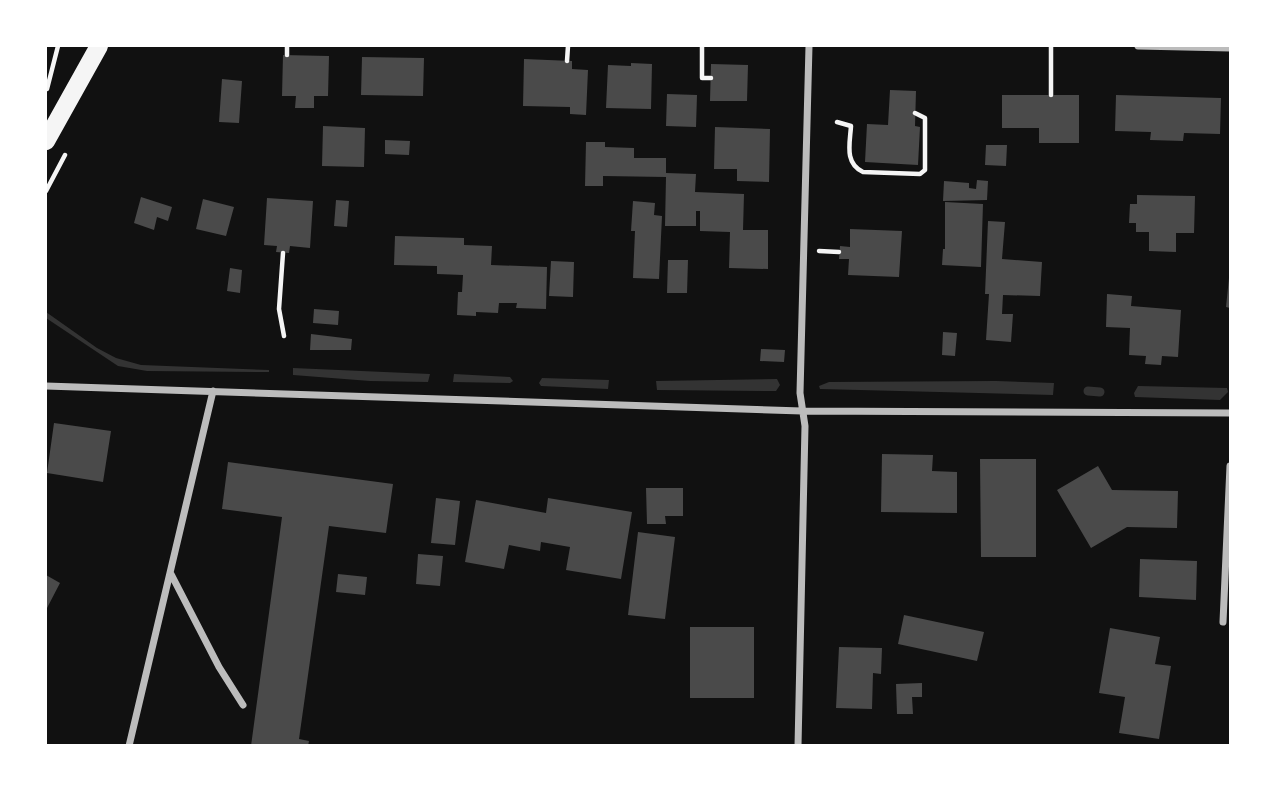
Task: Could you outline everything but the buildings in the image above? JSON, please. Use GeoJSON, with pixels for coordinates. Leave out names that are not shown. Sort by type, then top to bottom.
{"type":"FeatureCollection","features":[{"type":"Feature","properties":{"kind":"main road"},"geometry":{"type":"LineString","coordinates":[[46,141],[99,46]]}},
{"type":"Feature","properties":{"kind":"street"},"geometry":{"type":"LineString","coordinates":[[798,746],[804,426],[800,393],[809,46]]}},
{"type":"Feature","properties":{"kind":"street"},"geometry":{"type":"LineString","coordinates":[[1138,46],[1230,48]]}},
{"type":"Feature","properties":{"kind":"street"},"geometry":{"type":"LineString","coordinates":[[46,386],[802,411],[1230,413]]}},
{"type":"Feature","properties":{"kind":"street"},"geometry":{"type":"LineString","coordinates":[[129,746],[213,391]]}},
{"type":"Feature","properties":{"kind":"street"},"geometry":{"type":"LineString","coordinates":[[1223,622],[1230,466]]}},
{"type":"Feature","properties":{"kind":"street"},"geometry":{"type":"LineString","coordinates":[[170,573],[219,667],[243,705]]}},
{"type":"Feature","properties":{"kind":"path"},"geometry":{"type":"LineString","coordinates":[[46,94],[58,46]]}},
{"type":"Feature","properties":{"kind":"path"},"geometry":{"type":"LineString","coordinates":[[287,46],[287,55]]}},
{"type":"Feature","properties":{"kind":"path"},"geometry":{"type":"LineString","coordinates":[[567,61],[568,46]]}},
{"type":"Feature","properties":{"kind":"path"},"geometry":{"type":"LineString","coordinates":[[702,46],[702,78],[710,78]]}},
{"type":"Feature","properties":{"kind":"path"},"geometry":{"type":"LineString","coordinates":[[1051,46],[1051,95]]}},
{"type":"Feature","properties":{"kind":"path"},"geometry":{"type":"LineString","coordinates":[[837,122],[851,126],[849,159],[857,169],[863,172],[920,174],[925,170],[926,124],[925,118],[915,113]]}},
{"type":"Feature","properties":{"kind":"path"},"geometry":{"type":"LineString","coordinates":[[283,253],[279,309],[284,336]]}},
{"type":"Feature","properties":{"kind":"shaded area"},"geometry":{"type":"Polygon","coordinates":[[[46,312],[97,348],[116,358],[141,365],[269,372],[147,371],[118,366],[46,318],[46,312]]]}},
{"type":"Feature","properties":{"kind":"shaded area"},"geometry":{"type":"Polygon","coordinates":[[[293,368],[430,374],[428,382],[370,381],[293,375],[293,368]]]}},
{"type":"Feature","properties":{"kind":"shaded area"},"geometry":{"type":"Polygon","coordinates":[[[454,374],[510,377],[513,381],[453,382],[454,374]]]}},
{"type":"Feature","properties":{"kind":"shaded area"},"geometry":{"type":"Polygon","coordinates":[[[542,378],[609,380],[608,389],[541,386],[539,383],[542,378]]]}},
{"type":"Feature","properties":{"kind":"shaded area"},"geometry":{"type":"Polygon","coordinates":[[[777,379],[780,385],[776,391],[657,390],[656,381],[777,379]]]}},
{"type":"Feature","properties":{"kind":"shaded area"},"geometry":{"type":"Polygon","coordinates":[[[829,382],[1054,383],[1053,395],[820,389],[819,386],[829,382]]]}},
{"type":"Feature","properties":{"kind":"shaded area"},"geometry":{"type":"Polygon","coordinates":[[[1138,386],[1227,388],[1228,392],[1220,400],[1135,397],[1138,386]]]}},
{"type":"Feature","properties":{"kind":"waterway"},"geometry":{"type":"LineString","coordinates":[[1088,391],[1100,392]]}}]}
